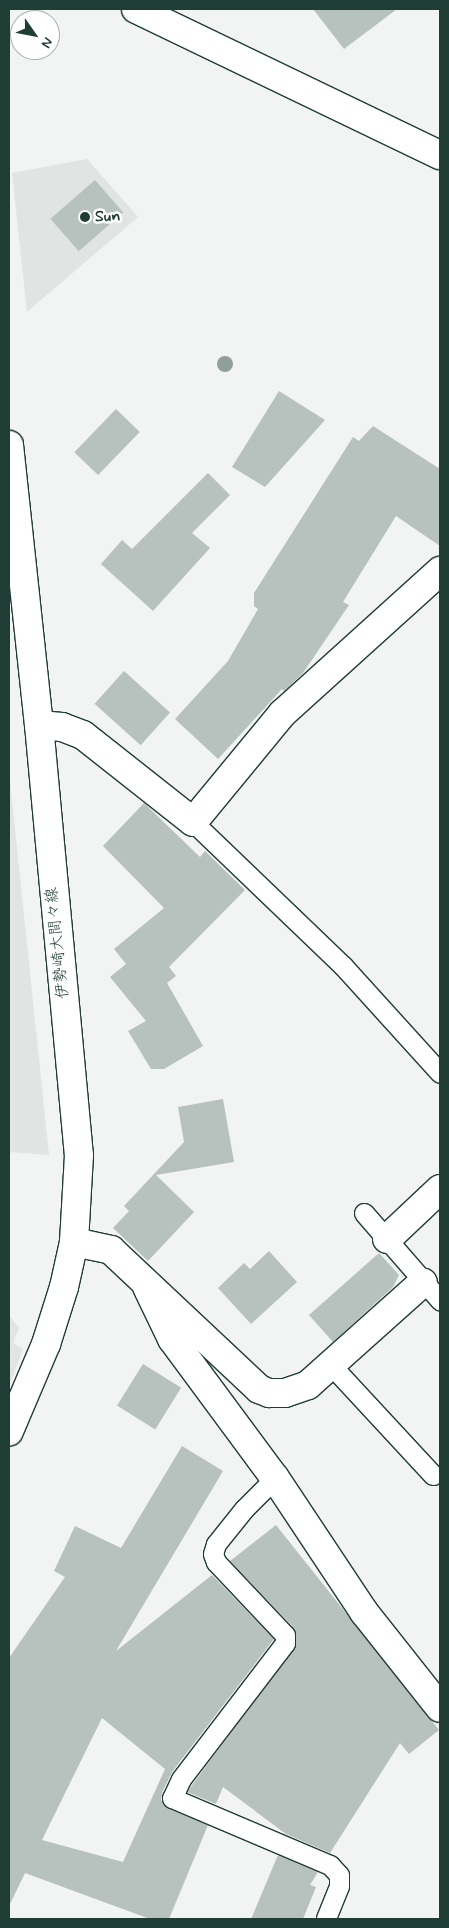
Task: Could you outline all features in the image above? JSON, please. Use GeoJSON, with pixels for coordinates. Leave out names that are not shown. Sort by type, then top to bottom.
{"type":"FeatureCollection","features":[{"type":"Feature","properties":{"kind":"street"},"geometry":{"type":"LineString","coordinates":[[136,9],[440,155]]}},
{"type":"Feature","properties":{"kind":"street","name":"伊勢崎大間々線"},"geometry":{"type":"LineString","coordinates":[[9,445],[39,725],[50,868],[77,1109],[79,1155],[74,1242],[56,1317],[9,1431]]}},
{"type":"Feature","properties":{"kind":"street"},"geometry":{"type":"LineString","coordinates":[[39,725],[62,727],[83,736],[193,822],[283,712],[440,570]]}},
{"type":"Feature","properties":{"kind":"street"},"geometry":{"type":"LineString","coordinates":[[387,1239],[440,1189]]}},
{"type":"Feature","properties":{"kind":"street"},"geometry":{"type":"LineString","coordinates":[[74,1242],[111,1250],[147,1287],[259,1389],[286,1393],[308,1385],[330,1365],[432,1291]]}},
{"type":"Feature","properties":{"kind":"street"},"geometry":{"type":"LineString","coordinates":[[147,1287],[172,1339],[276,1478],[339,1577],[440,1708]]}},
{"type":"Feature","properties":{"kind":"lane"},"geometry":{"type":"LineString","coordinates":[[193,822],[343,966],[440,1073]]}},
{"type":"Feature","properties":{"kind":"lane"},"geometry":{"type":"LineString","coordinates":[[364,1213],[432,1291]]}},
{"type":"Feature","properties":{"kind":"lane"},"geometry":{"type":"LineString","coordinates":[[330,1365],[433,1475]]}},
{"type":"Feature","properties":{"kind":"lane"},"geometry":{"type":"LineString","coordinates":[[276,1478],[244,1509],[216,1544],[212,1554],[216,1562],[284,1636],[285,1643],[181,1779],[172,1798],[330,1865],[339,1875],[340,1886],[326,1919]]}},
{"type":"Feature","properties":{"kind":"shaded area"},"geometry":{"type":"Polygon","coordinates":[[[87,159],[138,217],[27,312],[12,173],[87,159]]]}},
{"type":"Feature","properties":{"kind":"shaded area"},"geometry":{"type":"Polygon","coordinates":[[[9,772],[49,1155],[9,1152],[9,772]]]}},
{"type":"Feature","properties":{"kind":"shaded area"},"geometry":{"type":"Polygon","coordinates":[[[9,1315],[19,1328],[13,1343],[23,1349],[9,1387],[9,1315]]]}},
{"type":"Feature","properties":{"kind":"building"},"geometry":{"type":"Polygon","coordinates":[[[313,9],[397,9],[344,49],[313,9]]]}},
{"type":"Feature","properties":{"kind":"building"},"geometry":{"type":"Polygon","coordinates":[[[95,180],[123,212],[79,251],[50,219],[95,180]]]}},
{"type":"Feature","properties":{"kind":"building"},"geometry":{"type":"Polygon","coordinates":[[[279,391],[325,420],[265,487],[232,467],[279,391]]]}},
{"type":"Feature","properties":{"kind":"building"},"geometry":{"type":"Polygon","coordinates":[[[116,409],[140,432],[98,475],[74,452],[116,409]]]}},
{"type":"Feature","properties":{"kind":"building"},"geometry":{"type":"Polygon","coordinates":[[[373,426],[440,469],[440,546],[396,516],[343,602],[349,605],[303,673],[284,691],[282,689],[218,759],[175,719],[228,661],[258,609],[254,606],[254,593],[353,437],[359,441],[373,426]]]}},
{"type":"Feature","properties":{"kind":"building"},"geometry":{"type":"Polygon","coordinates":[[[208,473],[230,495],[192,533],[210,548],[153,611],[101,564],[122,540],[132,549],[208,473]]]}},
{"type":"Feature","properties":{"kind":"building"},"geometry":{"type":"Polygon","coordinates":[[[124,671],[170,712],[141,745],[95,704],[124,671]]]}},
{"type":"Feature","properties":{"kind":"building"},"geometry":{"type":"Polygon","coordinates":[[[144,803],[200,857],[205,851],[245,890],[169,967],[176,976],[167,983],[203,1046],[164,1069],[151,1069],[128,1031],[146,1021],[110,977],[126,964],[114,949],[164,908],[103,846],[144,803]]]}},
{"type":"Feature","properties":{"kind":"building"},"geometry":{"type":"Polygon","coordinates":[[[223,1099],[234,1162],[156,1175],[194,1212],[148,1261],[113,1228],[129,1211],[124,1206],[184,1142],[178,1107],[223,1099]]]}},
{"type":"Feature","properties":{"kind":"building"},"geometry":{"type":"Polygon","coordinates":[[[269,1251],[297,1282],[251,1324],[218,1288],[244,1263],[250,1269],[269,1251]]]}},
{"type":"Feature","properties":{"kind":"building"},"geometry":{"type":"Polygon","coordinates":[[[379,1253],[399,1275],[393,1287],[333,1342],[309,1315],[379,1253]]]}},
{"type":"Feature","properties":{"kind":"building"},"geometry":{"type":"Polygon","coordinates":[[[143,1364],[181,1388],[155,1429],[117,1406],[143,1364]]]}},
{"type":"Feature","properties":{"kind":"building"},"geometry":{"type":"Polygon","coordinates":[[[182,1446],[223,1471],[116,1651],[212,1575],[274,1639],[172,1772],[162,1793],[161,1800],[167,1808],[208,1825],[169,1919],[150,1919],[25,1873],[9,1906],[9,1658],[65,1577],[54,1571],[75,1526],[121,1548],[182,1446]],[[102,1718],[42,1840],[123,1862],[165,1769],[102,1718]]]}},
{"type":"Feature","properties":{"kind":"building"},"geometry":{"type":"Polygon","coordinates":[[[276,1525],[439,1730],[409,1754],[400,1743],[330,1853],[286,1834],[223,1787],[216,1804],[187,1792],[296,1644],[293,1627],[230,1561],[276,1525]]]}},
{"type":"Feature","properties":{"kind":"building"},"geometry":{"type":"Polygon","coordinates":[[[278,1855],[318,1872],[310,1885],[316,1887],[303,1919],[251,1919],[278,1855]]]}},
{"type":"Feature","properties":{"kind":"place","name":"Sun"},"geometry":{"type":"Point","coordinates":[85,217]}}]}
